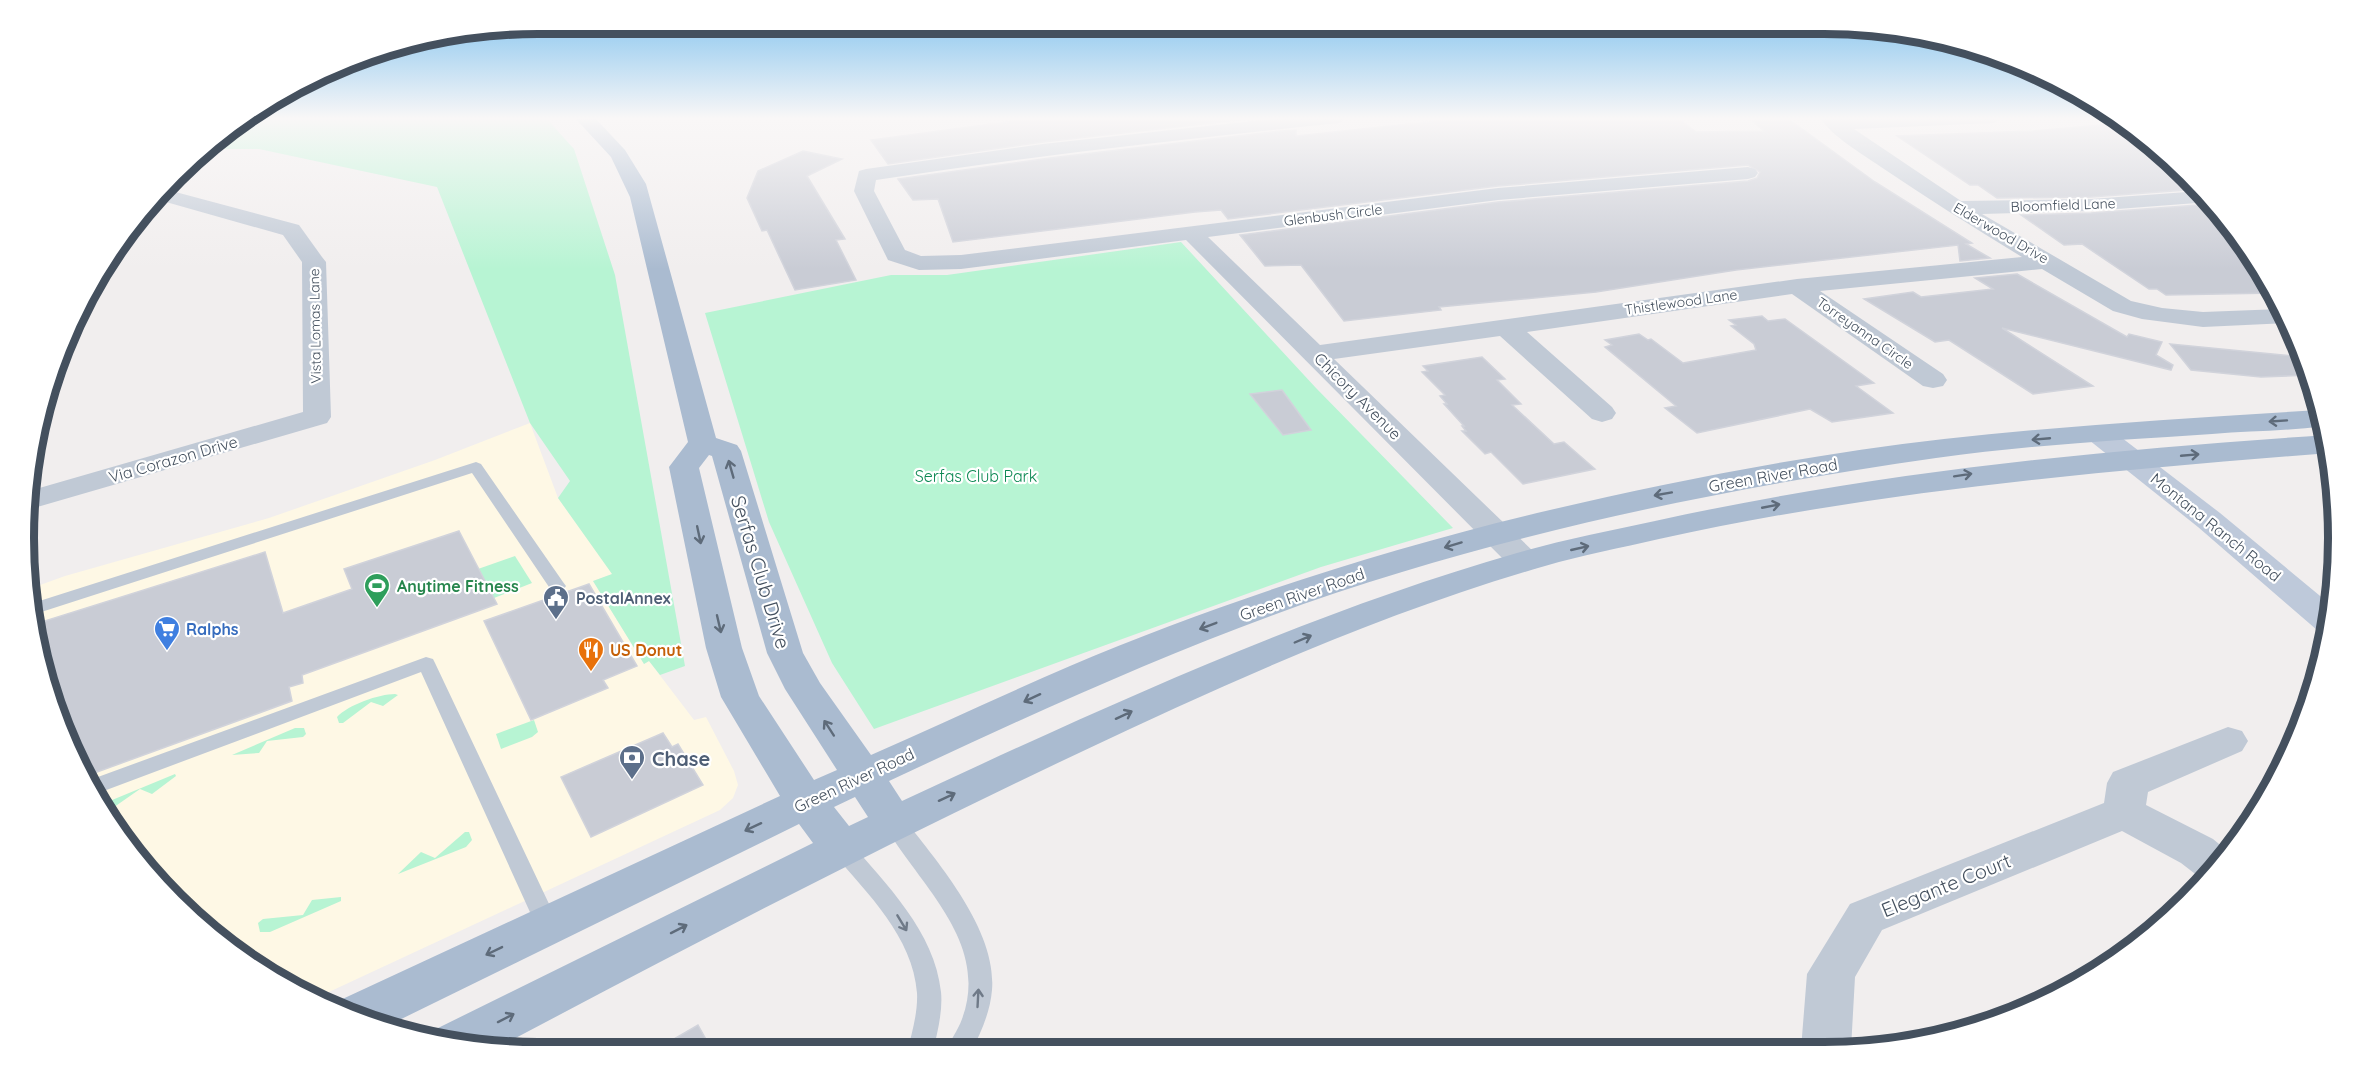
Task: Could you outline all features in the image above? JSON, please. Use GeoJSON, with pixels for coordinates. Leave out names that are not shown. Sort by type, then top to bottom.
{"type":"FeatureCollection","features":[{"type":"Feature","properties":{"kind":"main road"},"geometry":{"type":"LineString","coordinates":[[630,168],[641,197],[703,443],[684,467],[724,648],[740,697],[806,802],[841,847]]}},
{"type":"Feature","properties":{"kind":"main road","name":"Green River Road"},"geometry":{"type":"LineString","coordinates":[[366,1012],[806,802],[1086,674],[1230,618],[1387,565],[1495,533],[1645,498],[1801,469],[1942,448],[2313,419]]}},
{"type":"Feature","properties":{"kind":"main road","name":"Serfas Club Drive"},"geometry":{"type":"LineString","coordinates":[[703,443],[726,452],[785,653],[804,689],[894,822]]}},
{"type":"Feature","properties":{"kind":"main road","name":"Green River Road"},"geometry":{"type":"LineString","coordinates":[[469,1037],[841,847],[1147,705],[1321,632],[1524,561],[1696,520],[1798,500],[1974,473],[2319,445]]}},
{"type":"Feature","properties":{"kind":"street","name":"Glenbush Circle"},"geometry":{"type":"LineString","coordinates":[[912,168],[866,175],[864,191],[896,255],[919,263],[961,262],[1498,194],[1748,173]]}},
{"type":"Feature","properties":{"kind":"street","name":"Elderwood Drive"},"geometry":{"type":"LineString","coordinates":[[1899,168],[1956,208],[2122,306],[2150,316],[2182,319],[2276,316]]}},
{"type":"Feature","properties":{"kind":"street","name":"Vista Lomas Lane"},"geometry":{"type":"LineString","coordinates":[[169,196],[291,230],[314,262],[317,417]]}},
{"type":"Feature","properties":{"kind":"street","name":"Bloomfield Lane"},"geometry":{"type":"LineString","coordinates":[[1956,208],[2091,205],[2194,198]]}},
{"type":"Feature","properties":{"kind":"street","name":"Chicory Avenue"},"geometry":{"type":"LineString","coordinates":[[1190,232],[1524,561]]}},
{"type":"Feature","properties":{"kind":"street","name":"Thistlewood Lane"},"geometry":{"type":"LineString","coordinates":[[1315,354],[1797,286],[2049,261]]}},
{"type":"Feature","properties":{"kind":"street","name":"Torreyanna Circle"},"geometry":{"type":"LineString","coordinates":[[1797,286],[1933,380]]}},
{"type":"Feature","properties":{"kind":"street"},"geometry":{"type":"LineString","coordinates":[[1506,327],[1602,413]]}},
{"type":"Feature","properties":{"kind":"street","name":"Via Corazon Drive"},"geometry":{"type":"LineString","coordinates":[[37,498],[317,417]]}},
{"type":"Feature","properties":{"kind":"street","name":"Montana Ranch Road"},"geometry":{"type":"LineString","coordinates":[[2099,434],[2264,564],[2321,614]]}},
{"type":"Feature","properties":{"kind":"street"},"geometry":{"type":"LineString","coordinates":[[2210,862],[2197,851],[2124,813],[2128,783],[2228,741]]}},
{"type":"Feature","properties":{"kind":"street","name":"Elegante Court"},"geometry":{"type":"LineString","coordinates":[[1826,1042],[1831,974],[1866,917],[2124,813]]}},
{"type":"Feature","properties":{"kind":"lane"},"geometry":{"type":"LineString","coordinates":[[39,607],[476,467],[557,586]]}},
{"type":"Feature","properties":{"kind":"lane"},"geometry":{"type":"LineString","coordinates":[[99,785],[426,663],[547,925]]}},
{"type":"Feature","properties":{"kind":"lane","name":"Serfas Club Drive"},"geometry":{"type":"LineString","coordinates":[[894,822],[956,905],[974,941],[979,971],[979,1005],[962,1042]]}},
{"type":"Feature","properties":{"kind":"lane"},"geometry":{"type":"LineString","coordinates":[[841,847],[902,921],[921,959],[929,993],[922,1042]]}},
{"type":"Feature","properties":{"kind":"shaded area"},"geometry":{"type":"Polygon","coordinates":[[[530,423],[558,498],[613,574],[593,581],[644,664],[649,661],[694,720],[706,717],[734,771],[738,785],[733,798],[720,810],[324,994],[258,958],[206,917],[160,871],[119,819],[86,761],[61,701],[44,637],[37,586],[269,518],[435,460],[530,423]]]}},
{"type":"Feature","properties":{"kind":"green space"},"geometry":{"type":"Polygon","coordinates":[[[349,168],[580,168],[615,275],[685,666],[660,675],[649,661],[644,664],[593,581],[612,574],[558,498],[570,481],[530,423],[437,187],[349,168]]]}},
{"type":"Feature","properties":{"kind":"green space","name":"Serfas Club Park"},"geometry":{"type":"Polygon","coordinates":[[[1181,242],[1316,388],[1453,528],[1321,567],[874,729],[832,663],[769,522],[705,313],[891,275],[947,275],[1181,242]]]}},
{"type":"Feature","properties":{"kind":"green space"},"geometry":{"type":"Polygon","coordinates":[[[515,556],[532,583],[494,598],[478,569],[515,556]]]}},
{"type":"Feature","properties":{"kind":"green space"},"geometry":{"type":"Polygon","coordinates":[[[398,695],[383,706],[371,702],[343,723],[339,723],[337,717],[356,704],[398,695]]]}},
{"type":"Feature","properties":{"kind":"green space"},"geometry":{"type":"Polygon","coordinates":[[[534,720],[538,732],[532,737],[501,749],[496,734],[534,720]]]}},
{"type":"Feature","properties":{"kind":"green space"},"geometry":{"type":"Polygon","coordinates":[[[295,728],[304,728],[306,734],[303,737],[267,741],[259,753],[232,755],[295,728]]]}},
{"type":"Feature","properties":{"kind":"green space"},"geometry":{"type":"Polygon","coordinates":[[[175,774],[176,776],[152,794],[140,789],[113,808],[109,801],[175,774]]]}},
{"type":"Feature","properties":{"kind":"green space"},"geometry":{"type":"Polygon","coordinates":[[[465,832],[469,832],[472,840],[466,847],[398,874],[421,852],[435,858],[465,832]]]}},
{"type":"Feature","properties":{"kind":"green space"},"geometry":{"type":"Polygon","coordinates":[[[341,897],[341,901],[270,932],[260,932],[258,923],[263,919],[303,915],[312,900],[341,897]]]}},
{"type":"Feature","properties":{"kind":"building"},"geometry":{"type":"Polygon","coordinates":[[[764,168],[823,168],[807,176],[845,239],[836,240],[856,280],[795,290],[767,230],[762,231],[747,198],[758,171],[764,168]]]}},
{"type":"Feature","properties":{"kind":"building"},"geometry":{"type":"Polygon","coordinates":[[[976,168],[1709,168],[1498,186],[1228,219],[1221,210],[1195,212],[953,242],[938,199],[913,200],[898,179],[976,168]]]}},
{"type":"Feature","properties":{"kind":"building"},"geometry":{"type":"Polygon","coordinates":[[[1754,168],[1856,168],[1972,243],[1966,244],[1990,258],[1960,261],[1958,245],[1736,270],[1596,292],[1439,307],[1441,310],[1344,321],[1301,265],[1265,266],[1240,235],[1498,202],[1748,181],[1757,178],[1760,172],[1754,168]]]}},
{"type":"Feature","properties":{"kind":"building"},"geometry":{"type":"Polygon","coordinates":[[[1945,168],[2165,168],[2187,190],[2091,197],[1997,198],[1978,185],[1970,185],[1945,168]]]}},
{"type":"Feature","properties":{"kind":"building"},"geometry":{"type":"Polygon","coordinates":[[[2201,205],[2243,258],[2263,293],[2166,295],[2157,289],[2149,289],[2082,244],[2064,245],[2021,215],[2091,213],[2201,205]]]}},
{"type":"Feature","properties":{"kind":"building"},"geometry":{"type":"Polygon","coordinates":[[[2017,274],[2127,337],[2129,334],[2162,342],[2156,355],[2173,365],[2171,370],[2002,328],[2093,386],[2033,394],[1949,340],[1935,342],[1864,299],[1913,292],[1921,297],[1993,289],[1975,278],[2017,274]]]}},
{"type":"Feature","properties":{"kind":"building"},"geometry":{"type":"Polygon","coordinates":[[[1762,316],[1768,321],[1785,319],[1874,383],[1856,386],[1893,413],[1832,422],[1810,409],[1697,433],[1665,408],[1676,406],[1605,347],[1612,345],[1605,340],[1639,334],[1648,340],[1651,339],[1683,363],[1756,350],[1754,344],[1731,326],[1736,325],[1729,320],[1762,316]]]}},
{"type":"Feature","properties":{"kind":"building"},"geometry":{"type":"Polygon","coordinates":[[[2170,344],[2293,356],[2301,375],[2261,377],[2191,370],[2170,344]]]}},
{"type":"Feature","properties":{"kind":"building"},"geometry":{"type":"Polygon","coordinates":[[[1482,357],[1505,379],[1497,380],[1521,404],[1512,405],[1554,444],[1564,442],[1595,469],[1523,484],[1491,452],[1485,454],[1462,431],[1466,431],[1462,426],[1464,426],[1444,404],[1447,404],[1440,396],[1445,395],[1422,372],[1428,371],[1423,366],[1482,357]]]}},
{"type":"Feature","properties":{"kind":"building"},"geometry":{"type":"Polygon","coordinates":[[[1282,390],[1311,430],[1283,435],[1250,394],[1282,390]]]}},
{"type":"Feature","properties":{"kind":"building","name":"Ralphs"},"geometry":{"type":"Polygon","coordinates":[[[459,531],[497,604],[302,675],[303,683],[289,687],[292,701],[93,773],[61,701],[42,622],[265,552],[283,613],[352,589],[344,569],[459,531]]]}},
{"type":"Feature","properties":{"kind":"building"},"geometry":{"type":"Polygon","coordinates":[[[589,584],[637,666],[603,680],[608,688],[531,720],[484,621],[589,584]]]}},
{"type":"Feature","properties":{"kind":"building","name":"Chase"},"geometry":{"type":"Polygon","coordinates":[[[663,733],[672,747],[678,744],[703,785],[591,837],[561,777],[663,733]]]}},
{"type":"Feature","properties":{"kind":"building"},"geometry":{"type":"Polygon","coordinates":[[[698,1025],[707,1042],[669,1042],[698,1025]]]}},
{"type":"Feature","properties":{"kind":"place","name":"Anytime Fitness"},"geometry":{"type":"Point","coordinates":[377,609]}},
{"type":"Feature","properties":{"kind":"place","name":"PostalAnnex"},"geometry":{"type":"Point","coordinates":[556,621]}},
{"type":"Feature","properties":{"kind":"place","name":"Ralphs"},"geometry":{"type":"Point","coordinates":[167,652]}},
{"type":"Feature","properties":{"kind":"place","name":"US Donut"},"geometry":{"type":"Point","coordinates":[591,673]}},
{"type":"Feature","properties":{"kind":"place","name":"Chase"},"geometry":{"type":"Point","coordinates":[632,781]}}]}
